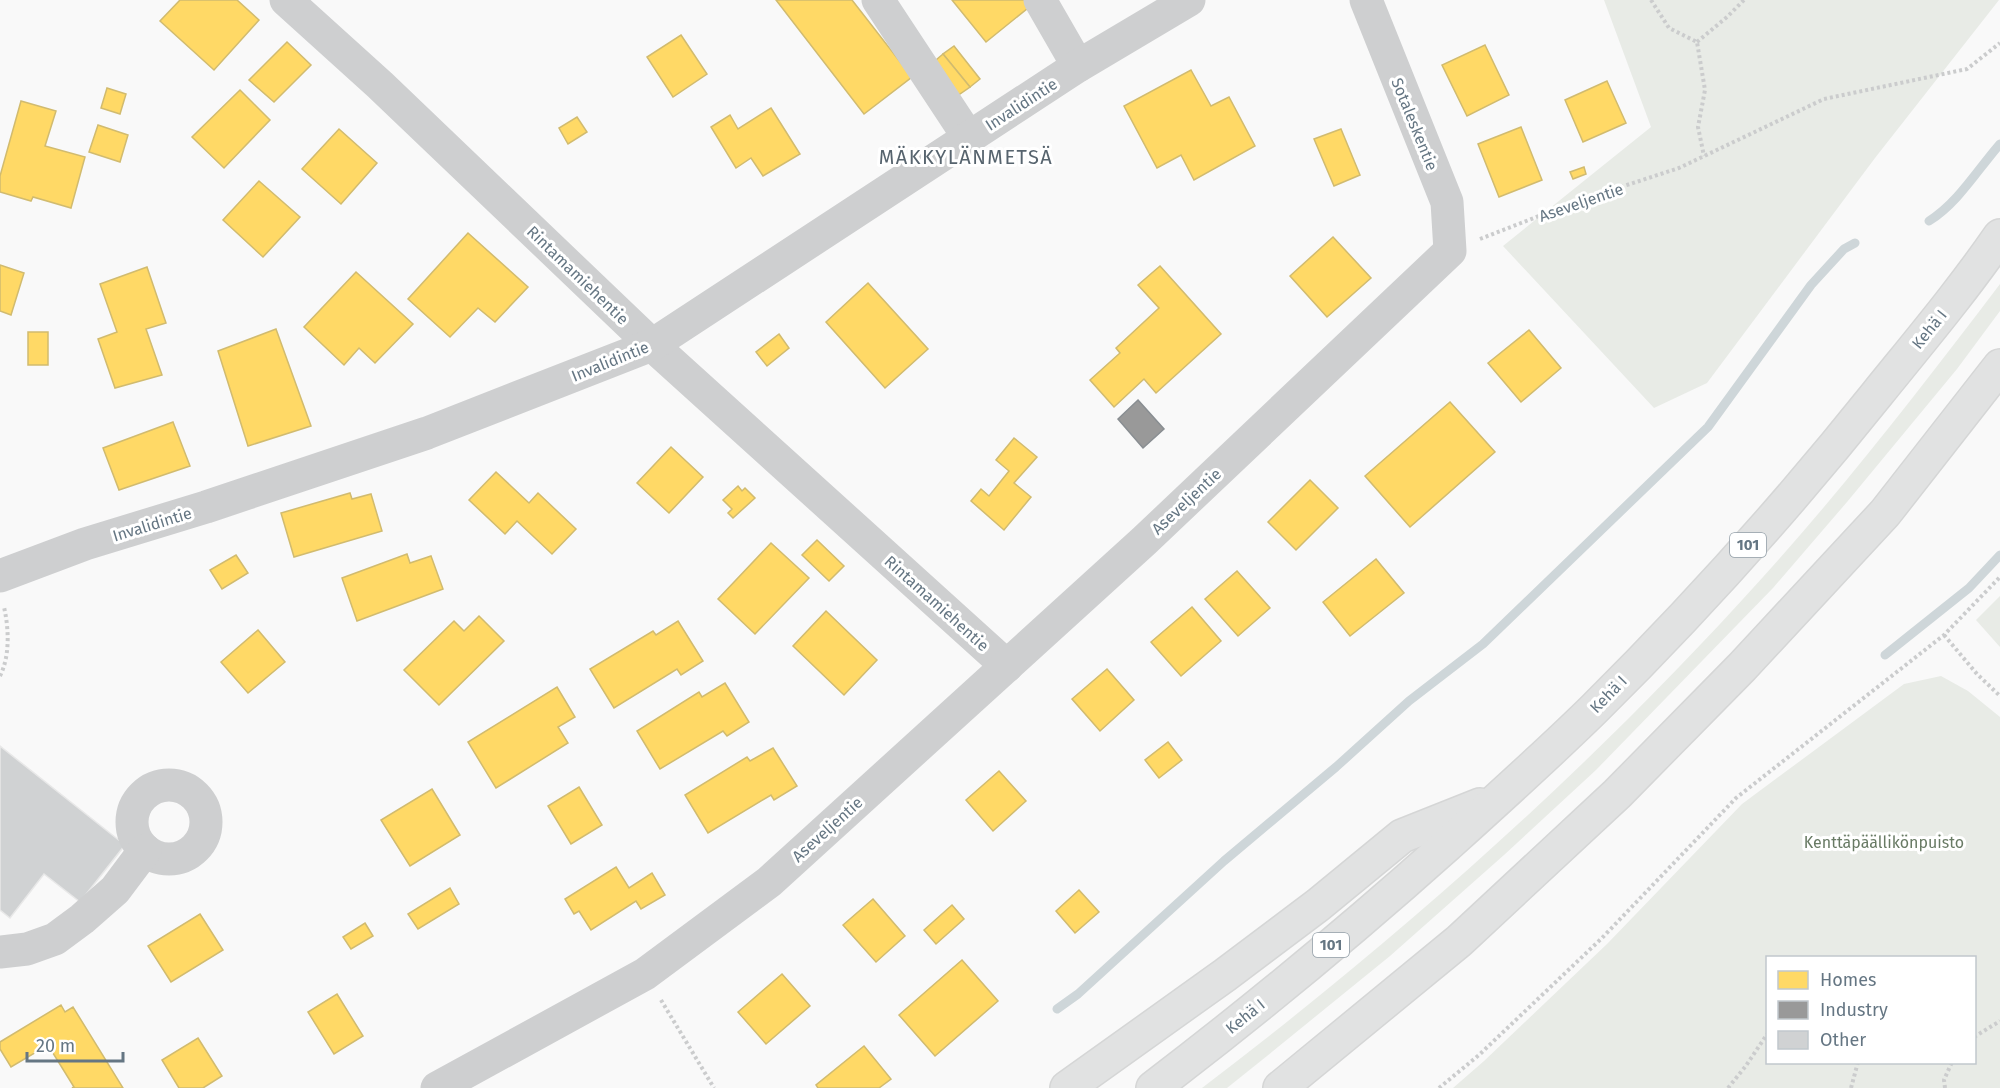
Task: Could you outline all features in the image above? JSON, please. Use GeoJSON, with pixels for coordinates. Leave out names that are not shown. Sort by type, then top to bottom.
{"type":"FeatureCollection","features":[{"type":"Feature","properties":{"kind":"highway","name":"Kehä I"},"geometry":{"type":"LineString","coordinates":[[1153,1088],[1241,1021],[1378,906],[1504,795],[1594,709],[1682,618],[1817,469],[1972,277],[2000,236]]}},
{"type":"Feature","properties":{"kind":"highway"},"geometry":{"type":"LineString","coordinates":[[1280,1088],[1459,941],[1617,794],[1742,667],[1885,513],[2000,366]]}},
{"type":"Feature","properties":{"kind":"highway","name":"101"},"geometry":{"type":"LineString","coordinates":[[1067,1088],[1225,975],[1402,836],[1504,795]]}},
{"type":"Feature","properties":{"kind":"street","name":"Rintamamiehentie"},"geometry":{"type":"LineString","coordinates":[[286,0],[380,85],[652,345],[1007,666]]}},
{"type":"Feature","properties":{"kind":"street"},"geometry":{"type":"LineString","coordinates":[[878,0],[969,138]]}},
{"type":"Feature","properties":{"kind":"street"},"geometry":{"type":"LineString","coordinates":[[1040,0],[1078,66]]}},
{"type":"Feature","properties":{"kind":"street","name":"Invalidintie"},"geometry":{"type":"LineString","coordinates":[[1,588],[85,544],[206,507],[427,433],[652,345],[1078,66],[1189,0]]}},
{"type":"Feature","properties":{"kind":"street","name":"Sotaleskentie"},"geometry":{"type":"LineString","coordinates":[[1366,0],[1447,202],[1450,250]]}},
{"type":"Feature","properties":{"kind":"street","name":"Aseveljentie"},"geometry":{"type":"LineString","coordinates":[[438,1088],[645,974],[769,882],[1144,541],[1450,250]]}},
{"type":"Feature","properties":{"kind":"street"},"geometry":{"type":"LineString","coordinates":[[0,952],[27,949],[55,939],[116,890],[145,850]]}},
{"type":"Feature","properties":{"kind":"path"},"geometry":{"type":"LineString","coordinates":[[1651,0],[1669,28],[1697,42]]}},
{"type":"Feature","properties":{"kind":"path"},"geometry":{"type":"LineString","coordinates":[[1697,42],[1744,0]]}},
{"type":"Feature","properties":{"kind":"path"},"geometry":{"type":"LineString","coordinates":[[1697,42],[1705,90],[1698,127],[1704,156]]}},
{"type":"Feature","properties":{"kind":"path","name":"Aseveljentie"},"geometry":{"type":"LineString","coordinates":[[1450,250],[1575,202],[1680,168],[1824,99],[1967,69],[2000,43]]}},
{"type":"Feature","properties":{"kind":"path"},"geometry":{"type":"LineString","coordinates":[[1439,1088],[1479,1056],[1602,938],[1736,798],[1944,635],[2000,577]]}},
{"type":"Feature","properties":{"kind":"path"},"geometry":{"type":"LineString","coordinates":[[0,676],[5,666],[7,641],[1,588]]}},
{"type":"Feature","properties":{"kind":"path"},"geometry":{"type":"LineString","coordinates":[[1944,635],[1977,674],[2000,696]]}},
{"type":"Feature","properties":{"kind":"path"},"geometry":{"type":"LineString","coordinates":[[645,974],[714,1088]]}},
{"type":"Feature","properties":{"kind":"path"},"geometry":{"type":"LineString","coordinates":[[1976,1036],[2000,1021]]}},
{"type":"Feature","properties":{"kind":"path"},"geometry":{"type":"LineString","coordinates":[[1728,1088],[1766,1035]]}},
{"type":"Feature","properties":{"kind":"path"},"geometry":{"type":"LineString","coordinates":[[1851,1088],[1857,1064]]}},
{"type":"Feature","properties":{"kind":"path"},"geometry":{"type":"LineString","coordinates":[[1944,1088],[1944,1080],[1951,1064]]}},
{"type":"Feature","properties":{"kind":"green space"},"geometry":{"type":"Polygon","coordinates":[[[1604,0],[1999,0],[1875,158],[1707,383],[1654,408],[1503,246],[1651,127],[1604,0]]]}},
{"type":"Feature","properties":{"kind":"green space"},"geometry":{"type":"Polygon","coordinates":[[[2000,284],[2000,311],[1957,369],[1847,502],[1773,588],[1596,770],[1390,956],[1262,1060],[1227,1088],[1202,1088],[1277,1030],[1423,909],[1494,846],[1632,715],[1699,647],[1825,506],[2000,284]]]}},
{"type":"Feature","properties":{"kind":"green space"},"geometry":{"type":"Polygon","coordinates":[[[2000,596],[2000,647],[1976,620],[2000,596]]]}},
{"type":"Feature","properties":{"kind":"green space","name":"Kenttäpäällikönpuisto"},"geometry":{"type":"Polygon","coordinates":[[[1941,676],[1968,691],[2000,717],[2000,1088],[1453,1088],[1607,944],[1742,804],[1904,684],[1941,676]]]}},
{"type":"Feature","properties":{"kind":"building: Homes"},"geometry":{"type":"Polygon","coordinates":[[[180,0],[237,0],[259,20],[214,70],[160,21],[180,0]]]}},
{"type":"Feature","properties":{"kind":"building: Homes"},"geometry":{"type":"Polygon","coordinates":[[[776,0],[852,0],[912,77],[864,114],[776,0]]]}},
{"type":"Feature","properties":{"kind":"building: Homes"},"geometry":{"type":"Polygon","coordinates":[[[952,0],[1030,0],[1033,4],[986,42],[952,0]]]}},
{"type":"Feature","properties":{"kind":"building: Homes"},"geometry":{"type":"Polygon","coordinates":[[[681,35],[707,74],[673,97],[647,57],[681,35]]]}},
{"type":"Feature","properties":{"kind":"building: Homes"},"geometry":{"type":"Polygon","coordinates":[[[287,42],[311,65],[274,102],[249,80],[287,42]]]}},
{"type":"Feature","properties":{"kind":"building: Homes"},"geometry":{"type":"Polygon","coordinates":[[[1485,45],[1509,95],[1467,116],[1442,65],[1485,45]]]}},
{"type":"Feature","properties":{"kind":"building: Homes"},"geometry":{"type":"Polygon","coordinates":[[[954,46],[980,79],[970,87],[943,54],[954,46]]]}},
{"type":"Feature","properties":{"kind":"building: Homes"},"geometry":{"type":"Polygon","coordinates":[[[943,54],[970,87],[957,96],[930,65],[943,54]]]}},
{"type":"Feature","properties":{"kind":"building: Homes"},"geometry":{"type":"Polygon","coordinates":[[[1191,70],[1211,106],[1229,97],[1255,146],[1194,180],[1181,155],[1157,168],[1124,106],[1191,70]]]}},
{"type":"Feature","properties":{"kind":"building: Homes"},"geometry":{"type":"Polygon","coordinates":[[[1607,81],[1626,123],[1583,142],[1565,100],[1607,81]]]}},
{"type":"Feature","properties":{"kind":"building: Homes"},"geometry":{"type":"Polygon","coordinates":[[[107,88],[126,94],[120,114],[101,108],[107,88]]]}},
{"type":"Feature","properties":{"kind":"building: Homes"},"geometry":{"type":"Polygon","coordinates":[[[240,90],[270,120],[224,168],[192,137],[240,90]]]}},
{"type":"Feature","properties":{"kind":"building: Homes"},"geometry":{"type":"Polygon","coordinates":[[[21,101],[56,111],[45,146],[85,157],[71,208],[33,197],[31,201],[0,192],[0,176],[21,101]]]}},
{"type":"Feature","properties":{"kind":"building: Homes"},"geometry":{"type":"Polygon","coordinates":[[[771,108],[800,154],[763,176],[751,158],[736,168],[711,127],[730,115],[738,129],[771,108]]]}},
{"type":"Feature","properties":{"kind":"building: Homes"},"geometry":{"type":"Polygon","coordinates":[[[577,117],[587,132],[568,144],[559,128],[577,117]]]}},
{"type":"Feature","properties":{"kind":"building: Homes"},"geometry":{"type":"Polygon","coordinates":[[[98,125],[128,135],[120,162],[89,152],[98,125]]]}},
{"type":"Feature","properties":{"kind":"building: Homes"},"geometry":{"type":"Polygon","coordinates":[[[1521,127],[1542,180],[1499,197],[1478,144],[1521,127]]]}},
{"type":"Feature","properties":{"kind":"building: Homes"},"geometry":{"type":"Polygon","coordinates":[[[339,129],[377,163],[341,204],[302,169],[339,129]]]}},
{"type":"Feature","properties":{"kind":"building: Homes"},"geometry":{"type":"Polygon","coordinates":[[[1341,129],[1360,175],[1334,186],[1314,139],[1341,129]]]}},
{"type":"Feature","properties":{"kind":"building: Homes"},"geometry":{"type":"Polygon","coordinates":[[[1584,167],[1586,174],[1573,179],[1570,172],[1584,167]]]}},
{"type":"Feature","properties":{"kind":"building: Homes"},"geometry":{"type":"Polygon","coordinates":[[[259,181],[300,217],[263,257],[223,220],[259,181]]]}},
{"type":"Feature","properties":{"kind":"building: Homes"},"geometry":{"type":"Polygon","coordinates":[[[468,233],[528,287],[495,322],[478,308],[450,337],[408,299],[468,233]]]}},
{"type":"Feature","properties":{"kind":"building: Homes"},"geometry":{"type":"Polygon","coordinates":[[[1333,237],[1371,278],[1327,317],[1290,276],[1333,237]]]}},
{"type":"Feature","properties":{"kind":"building: Homes"},"geometry":{"type":"Polygon","coordinates":[[[0,265],[24,273],[11,315],[0,311],[0,265]]]}},
{"type":"Feature","properties":{"kind":"building: Homes"},"geometry":{"type":"Polygon","coordinates":[[[1160,266],[1221,334],[1156,393],[1144,379],[1114,407],[1090,380],[1120,353],[1116,348],[1159,308],[1138,285],[1160,266]]]}},
{"type":"Feature","properties":{"kind":"building: Homes"},"geometry":{"type":"Polygon","coordinates":[[[147,267],[166,323],[146,329],[162,375],[115,388],[98,339],[117,332],[100,284],[147,267]]]}},
{"type":"Feature","properties":{"kind":"building: Homes"},"geometry":{"type":"Polygon","coordinates":[[[356,272],[413,324],[375,363],[359,348],[344,365],[304,327],[356,272]]]}},
{"type":"Feature","properties":{"kind":"building: Homes"},"geometry":{"type":"Polygon","coordinates":[[[868,283],[928,349],[885,388],[826,322],[868,283]]]}},
{"type":"Feature","properties":{"kind":"building: Homes"},"geometry":{"type":"Polygon","coordinates":[[[276,329],[311,426],[248,446],[218,351],[276,329]]]}},
{"type":"Feature","properties":{"kind":"building: Homes"},"geometry":{"type":"Polygon","coordinates":[[[1529,330],[1561,368],[1521,402],[1488,363],[1529,330]]]}},
{"type":"Feature","properties":{"kind":"building: Homes"},"geometry":{"type":"Polygon","coordinates":[[[28,332],[48,332],[48,365],[28,365],[28,332]]]}},
{"type":"Feature","properties":{"kind":"building: Homes"},"geometry":{"type":"Polygon","coordinates":[[[779,334],[789,348],[767,366],[756,352],[779,334]]]}},
{"type":"Feature","properties":{"kind":"building: Homes"},"geometry":{"type":"Polygon","coordinates":[[[1450,402],[1495,452],[1410,527],[1365,476],[1450,402]]]}},
{"type":"Feature","properties":{"kind":"building: Homes"},"geometry":{"type":"Polygon","coordinates":[[[173,422],[190,466],[119,490],[103,448],[173,422]]]}},
{"type":"Feature","properties":{"kind":"building: Homes"},"geometry":{"type":"Polygon","coordinates":[[[1014,438],[1037,457],[1014,483],[1031,497],[1004,530],[971,501],[981,489],[989,496],[1009,471],[996,460],[1014,438]]]}},
{"type":"Feature","properties":{"kind":"building: Homes"},"geometry":{"type":"Polygon","coordinates":[[[671,447],[703,477],[669,513],[637,483],[671,447]]]}},
{"type":"Feature","properties":{"kind":"building: Homes"},"geometry":{"type":"Polygon","coordinates":[[[496,472],[529,503],[538,493],[576,529],[552,554],[517,521],[505,534],[469,500],[496,472]]]}},
{"type":"Feature","properties":{"kind":"building: Homes"},"geometry":{"type":"Polygon","coordinates":[[[1310,480],[1338,508],[1296,550],[1268,522],[1310,480]]]}},
{"type":"Feature","properties":{"kind":"building: Homes"},"geometry":{"type":"Polygon","coordinates":[[[738,486],[742,491],[745,488],[755,498],[733,518],[728,513],[732,509],[723,500],[738,486]]]}},
{"type":"Feature","properties":{"kind":"building: Homes"},"geometry":{"type":"Polygon","coordinates":[[[350,493],[352,499],[371,494],[382,531],[294,557],[281,513],[350,493]]]}},
{"type":"Feature","properties":{"kind":"building: Homes"},"geometry":{"type":"Polygon","coordinates":[[[817,540],[844,566],[829,581],[802,555],[817,540]]]}},
{"type":"Feature","properties":{"kind":"building: Homes"},"geometry":{"type":"Polygon","coordinates":[[[771,543],[809,578],[755,634],[718,599],[771,543]]]}},
{"type":"Feature","properties":{"kind":"building: Homes"},"geometry":{"type":"Polygon","coordinates":[[[407,554],[410,563],[431,556],[443,589],[357,621],[342,578],[407,554]]]}},
{"type":"Feature","properties":{"kind":"building: Homes"},"geometry":{"type":"Polygon","coordinates":[[[236,555],[248,573],[222,589],[210,570],[236,555]]]}},
{"type":"Feature","properties":{"kind":"building: Homes"},"geometry":{"type":"Polygon","coordinates":[[[1376,559],[1404,593],[1350,636],[1323,602],[1376,559]]]}},
{"type":"Feature","properties":{"kind":"building: Homes"},"geometry":{"type":"Polygon","coordinates":[[[1237,571],[1270,608],[1238,636],[1205,599],[1237,571]]]}},
{"type":"Feature","properties":{"kind":"building: Homes"},"geometry":{"type":"Polygon","coordinates":[[[1192,607],[1221,641],[1181,676],[1151,642],[1192,607]]]}},
{"type":"Feature","properties":{"kind":"building: Homes"},"geometry":{"type":"Polygon","coordinates":[[[826,611],[877,660],[844,695],[793,646],[826,611]]]}},
{"type":"Feature","properties":{"kind":"building: Homes"},"geometry":{"type":"Polygon","coordinates":[[[479,616],[504,641],[439,705],[404,670],[454,621],[464,631],[479,616]]]}},
{"type":"Feature","properties":{"kind":"building: Homes"},"geometry":{"type":"Polygon","coordinates":[[[678,621],[703,661],[681,675],[677,669],[614,708],[590,669],[653,631],[656,635],[678,621]]]}},
{"type":"Feature","properties":{"kind":"building: Homes"},"geometry":{"type":"Polygon","coordinates":[[[258,630],[285,662],[248,693],[221,662],[258,630]]]}},
{"type":"Feature","properties":{"kind":"building: Homes"},"geometry":{"type":"Polygon","coordinates":[[[1107,669],[1134,700],[1100,731],[1072,699],[1107,669]]]}},
{"type":"Feature","properties":{"kind":"building: Homes"},"geometry":{"type":"Polygon","coordinates":[[[725,683],[749,722],[727,736],[723,731],[660,769],[637,731],[699,692],[702,697],[725,683]]]}},
{"type":"Feature","properties":{"kind":"building: Homes"},"geometry":{"type":"Polygon","coordinates":[[[557,687],[575,717],[558,727],[568,743],[496,788],[468,742],[557,687]]]}},
{"type":"Feature","properties":{"kind":"building: Homes"},"geometry":{"type":"Polygon","coordinates":[[[1168,742],[1182,760],[1159,778],[1145,760],[1168,742]]]}},
{"type":"Feature","properties":{"kind":"building: Homes"},"geometry":{"type":"Polygon","coordinates":[[[773,748],[797,786],[774,800],[771,795],[708,833],[685,795],[747,757],[750,761],[773,748]]]}},
{"type":"Feature","properties":{"kind":"building: Homes"},"geometry":{"type":"Polygon","coordinates":[[[999,771],[1026,801],[993,831],[966,800],[999,771]]]}},
{"type":"Feature","properties":{"kind":"building: Homes"},"geometry":{"type":"Polygon","coordinates":[[[579,787],[602,825],[571,844],[548,806],[579,787]]]}},
{"type":"Feature","properties":{"kind":"building: Homes"},"geometry":{"type":"Polygon","coordinates":[[[432,789],[460,835],[410,866],[381,820],[432,789]]]}},
{"type":"Feature","properties":{"kind":"building: Homes"},"geometry":{"type":"Polygon","coordinates":[[[616,867],[629,888],[652,873],[665,895],[641,909],[636,901],[591,930],[579,911],[574,914],[565,899],[616,867]]]}},
{"type":"Feature","properties":{"kind":"building: Homes"},"geometry":{"type":"Polygon","coordinates":[[[450,888],[459,904],[418,929],[408,914],[450,888]]]}},
{"type":"Feature","properties":{"kind":"building: Homes"},"geometry":{"type":"Polygon","coordinates":[[[1079,890],[1099,912],[1075,933],[1056,911],[1079,890]]]}},
{"type":"Feature","properties":{"kind":"building: Homes"},"geometry":{"type":"Polygon","coordinates":[[[873,899],[905,936],[876,962],[843,925],[873,899]]]}},
{"type":"Feature","properties":{"kind":"building: Homes"},"geometry":{"type":"Polygon","coordinates":[[[952,905],[964,919],[936,944],[924,930],[952,905]]]}},
{"type":"Feature","properties":{"kind":"building: Homes"},"geometry":{"type":"Polygon","coordinates":[[[200,914],[223,950],[171,982],[148,946],[200,914]]]}},
{"type":"Feature","properties":{"kind":"building: Homes"},"geometry":{"type":"Polygon","coordinates":[[[365,923],[373,936],[351,949],[343,937],[365,923]]]}},
{"type":"Feature","properties":{"kind":"building: Homes"},"geometry":{"type":"Polygon","coordinates":[[[962,960],[998,1001],[935,1056],[899,1015],[962,960]]]}},
{"type":"Feature","properties":{"kind":"building: Homes"},"geometry":{"type":"Polygon","coordinates":[[[782,974],[810,1006],[766,1044],[738,1012],[782,974]]]}},
{"type":"Feature","properties":{"kind":"building: Homes"},"geometry":{"type":"Polygon","coordinates":[[[337,994],[363,1036],[334,1054],[308,1012],[337,994]]]}},
{"type":"Feature","properties":{"kind":"building: Homes"},"geometry":{"type":"Polygon","coordinates":[[[61,1005],[65,1012],[73,1007],[123,1088],[72,1088],[74,1087],[48,1045],[11,1067],[0,1049],[0,1042],[61,1005]]]}},
{"type":"Feature","properties":{"kind":"building: Homes"},"geometry":{"type":"Polygon","coordinates":[[[198,1038],[222,1076],[203,1088],[179,1088],[162,1060],[198,1038]]]}},
{"type":"Feature","properties":{"kind":"building: Homes"},"geometry":{"type":"Polygon","coordinates":[[[864,1046],[891,1079],[879,1088],[818,1088],[816,1085],[864,1046]]]}},
{"type":"Feature","properties":{"kind":"building: Industry"},"geometry":{"type":"Polygon","coordinates":[[[1138,400],[1164,429],[1143,448],[1118,419],[1138,400]]]}},
{"type":"Feature","properties":{"kind":"building: Other"},"geometry":{"type":"Polygon","coordinates":[[[0,746],[125,845],[80,902],[44,874],[10,918],[0,910],[0,746]]]}},
{"type":"Feature","properties":{"kind":"waterway"},"geometry":{"type":"LineString","coordinates":[[1929,221],[1949,205],[2000,144]]}},
{"type":"Feature","properties":{"kind":"waterway"},"geometry":{"type":"LineString","coordinates":[[1057,1009],[1078,994],[1224,861],[1336,767],[1409,701],[1483,644],[1708,427],[1811,285],[1844,249],[1855,243]]}},
{"type":"Feature","properties":{"kind":"waterway"},"geometry":{"type":"LineString","coordinates":[[1885,655],[1969,588],[2000,555]]}},
{"type":"Feature","properties":{"kind":"district","name":"MÄKKYLÄNMETSÄ"},"geometry":{"type":"Point","coordinates":[966,157]}}]}
